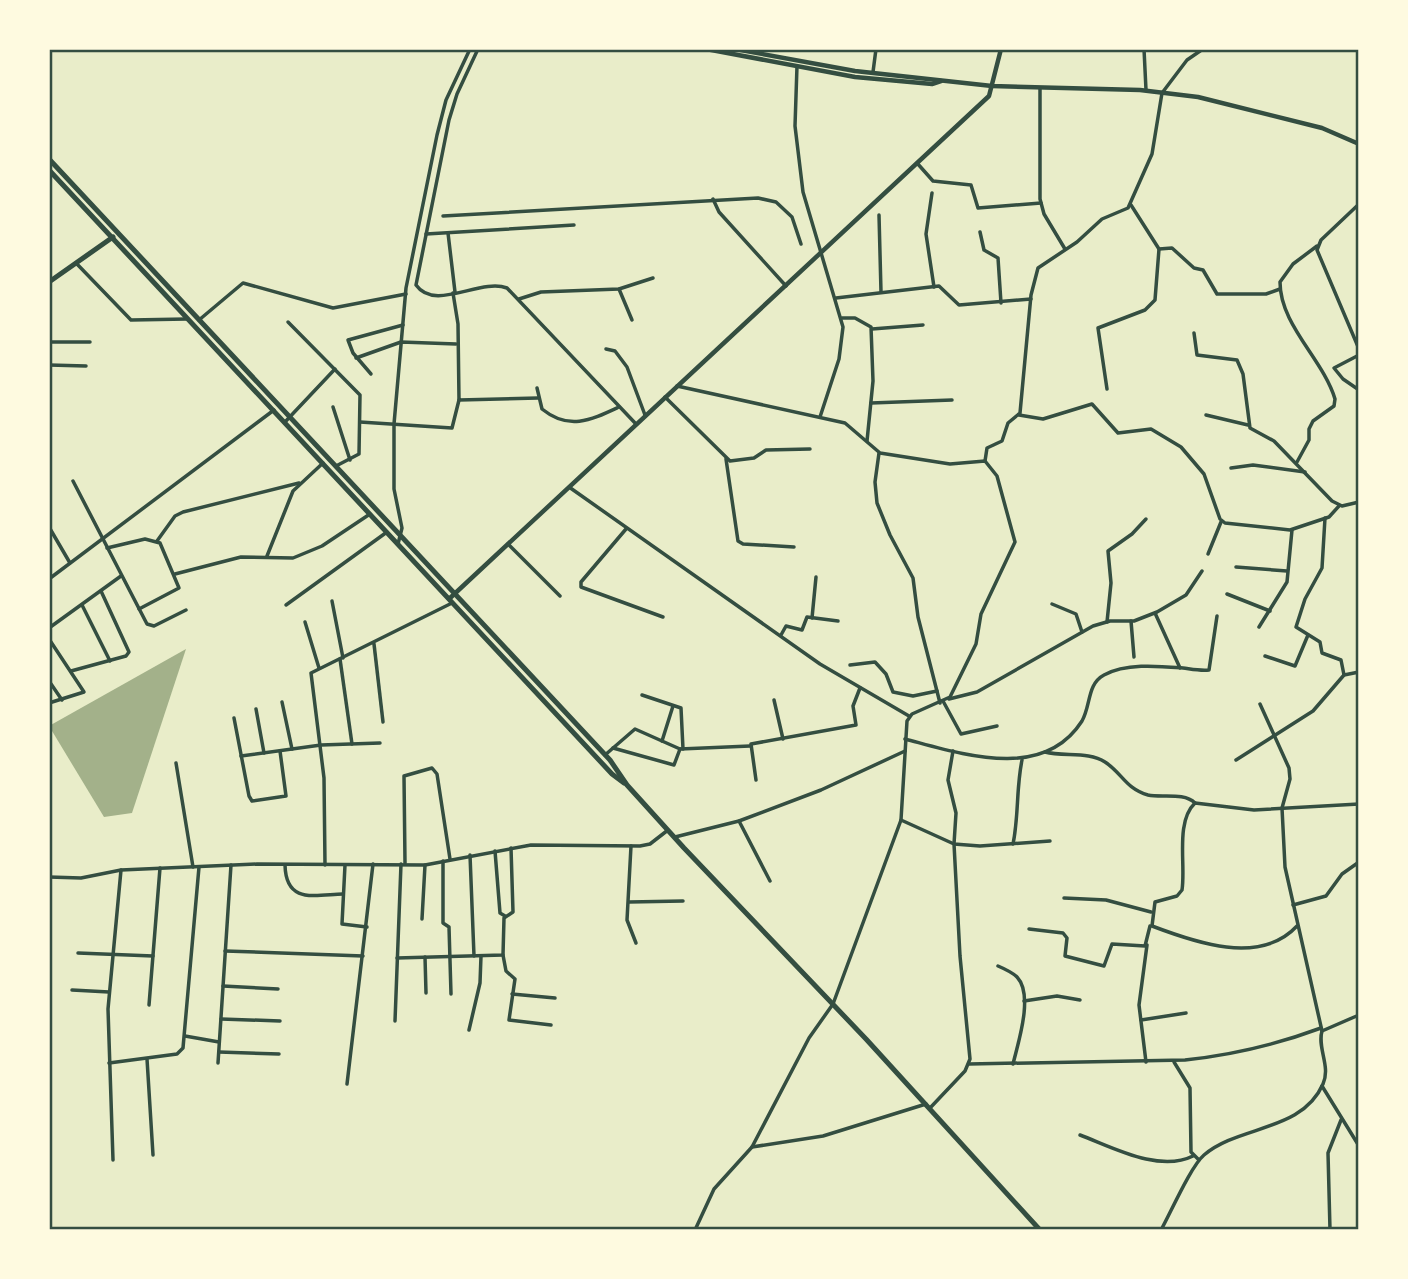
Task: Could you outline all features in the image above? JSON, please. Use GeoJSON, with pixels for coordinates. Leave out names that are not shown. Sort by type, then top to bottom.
{"type":"FeatureCollection","features":[{"type":"Feature","properties":{"kind":"main road"},"geometry":{"type":"LineString","coordinates":[[49,159],[189,319],[274,410],[336,466],[455,593],[605,755],[627,785],[674,838],[833,1004],[1040,1230]]}},
{"type":"Feature","properties":{"kind":"main road"},"geometry":{"type":"LineString","coordinates":[[49,170],[199,320],[387,533],[611,774],[627,785]]}},
{"type":"Feature","properties":{"kind":"main road"},"geometry":{"type":"LineString","coordinates":[[49,282],[116,235]]}},
{"type":"Feature","properties":{"kind":"street"},"geometry":{"type":"LineString","coordinates":[[398,544],[401,519],[394,489],[403,324],[437,135],[446,100],[470,49]]}},
{"type":"Feature","properties":{"kind":"street"},"geometry":{"type":"LineString","coordinates":[[410,290],[449,120],[457,94],[478,49]]}},
{"type":"Feature","properties":{"kind":"street"},"geometry":{"type":"LineString","coordinates":[[706,49],[855,77],[932,84],[942,81]]}},
{"type":"Feature","properties":{"kind":"street"},"geometry":{"type":"LineString","coordinates":[[735,49],[942,81],[992,86],[1146,90],[1198,97],[1322,128],[1359,144]]}},
{"type":"Feature","properties":{"kind":"street"},"geometry":{"type":"LineString","coordinates":[[873,72],[876,49]]}},
{"type":"Feature","properties":{"kind":"street"},"geometry":{"type":"LineString","coordinates":[[325,865],[321,745],[311,676],[319,668],[374,643],[450,601],[455,593],[989,96],[1001,49]]}},
{"type":"Feature","properties":{"kind":"street"},"geometry":{"type":"LineString","coordinates":[[1144,49],[1146,90]]}},
{"type":"Feature","properties":{"kind":"street"},"geometry":{"type":"LineString","coordinates":[[1018,415],[1031,299],[1038,268],[1066,249],[1101,219],[1122,212],[1131,205],[1152,154],[1162,93],[1186,60],[1203,49]]}},
{"type":"Feature","properties":{"kind":"street"},"geometry":{"type":"LineString","coordinates":[[797,66],[795,126],[799,172],[842,318],[843,340],[839,359],[820,417]]}},
{"type":"Feature","properties":{"kind":"street"},"geometry":{"type":"LineString","coordinates":[[1040,86],[1041,203],[1044,214],[1066,249]]}},
{"type":"Feature","properties":{"kind":"street"},"geometry":{"type":"LineString","coordinates":[[917,163],[933,181],[971,185],[978,208],[1041,203]]}},
{"type":"Feature","properties":{"kind":"street"},"geometry":{"type":"LineString","coordinates":[[932,192],[926,234],[934,287]]}},
{"type":"Feature","properties":{"kind":"street"},"geometry":{"type":"LineString","coordinates":[[713,198],[719,212],[786,286]]}},
{"type":"Feature","properties":{"kind":"street"},"geometry":{"type":"LineString","coordinates":[[443,216],[713,198],[758,198],[776,202],[795,220],[801,244]]}},
{"type":"Feature","properties":{"kind":"street"},"geometry":{"type":"LineString","coordinates":[[1297,462],[1309,440],[1309,429],[1313,421],[1334,406],[1335,399],[1291,318],[1280,289],[1282,277],[1359,204]]}},
{"type":"Feature","properties":{"kind":"street"},"geometry":{"type":"LineString","coordinates":[[1107,389],[1098,328],[1145,310],[1155,300],[1159,249],[1131,205]]}},
{"type":"Feature","properties":{"kind":"street"},"geometry":{"type":"LineString","coordinates":[[878,215],[881,292]]}},
{"type":"Feature","properties":{"kind":"street"},"geometry":{"type":"LineString","coordinates":[[425,234],[574,225]]}},
{"type":"Feature","properties":{"kind":"street"},"geometry":{"type":"LineString","coordinates":[[980,232],[984,250],[998,258],[1001,303]]}},
{"type":"Feature","properties":{"kind":"street"},"geometry":{"type":"LineString","coordinates":[[360,422],[453,428],[459,400],[456,344],[458,324],[448,233]]}},
{"type":"Feature","properties":{"kind":"street"},"geometry":{"type":"LineString","coordinates":[[1317,246],[1359,349]]}},
{"type":"Feature","properties":{"kind":"street"},"geometry":{"type":"LineString","coordinates":[[1159,249],[1172,248],[1194,268],[1203,270],[1217,294],[1266,294],[1280,289]]}},
{"type":"Feature","properties":{"kind":"street"},"geometry":{"type":"LineString","coordinates":[[76,264],[131,320],[189,319]]}},
{"type":"Feature","properties":{"kind":"street"},"geometry":{"type":"LineString","coordinates":[[519,299],[548,291],[620,289],[653,278]]}},
{"type":"Feature","properties":{"kind":"street"},"geometry":{"type":"LineString","coordinates":[[199,320],[243,283],[332,307],[410,290],[435,296],[499,285],[507,288],[519,299],[636,424]]}},
{"type":"Feature","properties":{"kind":"street"},"geometry":{"type":"LineString","coordinates":[[836,298],[942,287],[952,301],[959,304],[1031,299]]}},
{"type":"Feature","properties":{"kind":"street"},"geometry":{"type":"LineString","coordinates":[[620,289],[632,320]]}},
{"type":"Feature","properties":{"kind":"street"},"geometry":{"type":"LineString","coordinates":[[842,318],[857,319],[872,329],[923,325]]}},
{"type":"Feature","properties":{"kind":"street"},"geometry":{"type":"LineString","coordinates":[[288,322],[360,396],[359,454],[336,466]]}},
{"type":"Feature","properties":{"kind":"street"},"geometry":{"type":"LineString","coordinates":[[371,374],[356,358],[348,344],[350,338],[403,324]]}},
{"type":"Feature","properties":{"kind":"street"},"geometry":{"type":"LineString","coordinates":[[867,441],[872,329]]}},
{"type":"Feature","properties":{"kind":"street"},"geometry":{"type":"LineString","coordinates":[[1194,333],[1198,355],[1237,360],[1247,400],[1248,425]]}},
{"type":"Feature","properties":{"kind":"street"},"geometry":{"type":"LineString","coordinates":[[49,342],[90,342]]}},
{"type":"Feature","properties":{"kind":"street"},"geometry":{"type":"LineString","coordinates":[[356,358],[403,343],[456,344]]}},
{"type":"Feature","properties":{"kind":"street"},"geometry":{"type":"LineString","coordinates":[[606,349],[615,351],[624,360],[645,416]]}},
{"type":"Feature","properties":{"kind":"street"},"geometry":{"type":"LineString","coordinates":[[1359,355],[1334,368],[1343,379],[1359,390]]}},
{"type":"Feature","properties":{"kind":"street"},"geometry":{"type":"LineString","coordinates":[[49,365],[86,366]]}},
{"type":"Feature","properties":{"kind":"street"},"geometry":{"type":"LineString","coordinates":[[288,420],[335,369]]}},
{"type":"Feature","properties":{"kind":"street"},"geometry":{"type":"LineString","coordinates":[[677,386],[850,425],[879,453],[950,464],[985,461]]}},
{"type":"Feature","properties":{"kind":"street"},"geometry":{"type":"LineString","coordinates":[[537,388],[539,405],[549,414],[569,424],[593,419],[619,407]]}},
{"type":"Feature","properties":{"kind":"street"},"geometry":{"type":"LineString","coordinates":[[665,397],[726,459],[738,541],[743,544],[794,547]]}},
{"type":"Feature","properties":{"kind":"street"},"geometry":{"type":"LineString","coordinates":[[459,400],[538,398]]}},
{"type":"Feature","properties":{"kind":"street"},"geometry":{"type":"LineString","coordinates":[[870,403],[952,400]]}},
{"type":"Feature","properties":{"kind":"street"},"geometry":{"type":"LineString","coordinates":[[944,701],[976,644],[981,614],[1015,542],[997,476],[985,461],[987,448],[1002,441],[1007,423],[1018,415],[1043,419],[1092,404],[1118,433],[1151,429],[1181,447],[1203,471],[1222,522],[1208,554]]}},
{"type":"Feature","properties":{"kind":"street"},"geometry":{"type":"LineString","coordinates":[[333,407],[350,460]]}},
{"type":"Feature","properties":{"kind":"street"},"geometry":{"type":"LineString","coordinates":[[49,579],[274,410]]}},
{"type":"Feature","properties":{"kind":"street"},"geometry":{"type":"LineString","coordinates":[[1206,415],[1248,425],[1270,438],[1297,462],[1326,497],[1339,506]]}},
{"type":"Feature","properties":{"kind":"street"},"geometry":{"type":"LineString","coordinates":[[726,459],[754,458],[766,450],[810,449]]}},
{"type":"Feature","properties":{"kind":"street"},"geometry":{"type":"LineString","coordinates":[[879,453],[875,482],[877,503],[890,535],[913,578],[918,618],[937,691],[961,734],[997,726]]}},
{"type":"Feature","properties":{"kind":"street"},"geometry":{"type":"LineString","coordinates":[[267,556],[299,483],[323,463]]}},
{"type":"Feature","properties":{"kind":"street"},"geometry":{"type":"LineString","coordinates":[[1231,468],[1253,465],[1305,472]]}},
{"type":"Feature","properties":{"kind":"street"},"geometry":{"type":"LineString","coordinates":[[73,481],[139,609],[151,626],[186,610]]}},
{"type":"Feature","properties":{"kind":"street"},"geometry":{"type":"LineString","coordinates":[[157,541],[175,516],[183,512],[299,483]]}},
{"type":"Feature","properties":{"kind":"street"},"geometry":{"type":"LineString","coordinates":[[569,487],[781,636],[860,688],[909,716]]}},
{"type":"Feature","properties":{"kind":"street"},"geometry":{"type":"LineString","coordinates":[[1222,522],[1292,530],[1325,519],[1339,506],[1359,502]]}},
{"type":"Feature","properties":{"kind":"street"},"geometry":{"type":"LineString","coordinates":[[175,574],[241,557],[293,558],[307,553],[370,514]]}},
{"type":"Feature","properties":{"kind":"street"},"geometry":{"type":"LineString","coordinates":[[1107,622],[1111,583],[1108,551],[1132,534],[1146,519]]}},
{"type":"Feature","properties":{"kind":"street"},"geometry":{"type":"LineString","coordinates":[[1325,519],[1322,568],[1297,624],[1299,631],[1320,642],[1322,653],[1341,660],[1344,675]]}},
{"type":"Feature","properties":{"kind":"street"},"geometry":{"type":"LineString","coordinates":[[49,528],[70,563]]}},
{"type":"Feature","properties":{"kind":"street"},"geometry":{"type":"LineString","coordinates":[[626,529],[581,582],[581,587],[663,617]]}},
{"type":"Feature","properties":{"kind":"street"},"geometry":{"type":"LineString","coordinates":[[1259,627],[1287,582],[1292,530]]}},
{"type":"Feature","properties":{"kind":"street"},"geometry":{"type":"LineString","coordinates":[[286,605],[387,533]]}},
{"type":"Feature","properties":{"kind":"street"},"geometry":{"type":"LineString","coordinates":[[107,548],[135,540],[157,541]]}},
{"type":"Feature","properties":{"kind":"street"},"geometry":{"type":"LineString","coordinates":[[139,609],[178,590],[180,585],[157,541]]}},
{"type":"Feature","properties":{"kind":"street"},"geometry":{"type":"LineString","coordinates":[[508,544],[559,596]]}},
{"type":"Feature","properties":{"kind":"street"},"geometry":{"type":"LineString","coordinates":[[1236,566],[1287,571]]}},
{"type":"Feature","properties":{"kind":"street"},"geometry":{"type":"LineString","coordinates":[[909,716],[944,701],[977,692],[1082,632],[1107,622],[1131,621],[1155,613],[1186,595],[1202,570]]}},
{"type":"Feature","properties":{"kind":"street"},"geometry":{"type":"LineString","coordinates":[[49,628],[122,576]]}},
{"type":"Feature","properties":{"kind":"street"},"geometry":{"type":"LineString","coordinates":[[812,618],[816,577]]}},
{"type":"Feature","properties":{"kind":"street"},"geometry":{"type":"LineString","coordinates":[[71,671],[110,661],[130,652],[101,591]]}},
{"type":"Feature","properties":{"kind":"street"},"geometry":{"type":"LineString","coordinates":[[1227,594],[1270,611]]}},
{"type":"Feature","properties":{"kind":"street"},"geometry":{"type":"LineString","coordinates":[[332,601],[352,744]]}},
{"type":"Feature","properties":{"kind":"street"},"geometry":{"type":"LineString","coordinates":[[1052,604],[1076,614],[1082,632]]}},
{"type":"Feature","properties":{"kind":"street"},"geometry":{"type":"LineString","coordinates":[[82,605],[110,661]]}},
{"type":"Feature","properties":{"kind":"street"},"geometry":{"type":"LineString","coordinates":[[1155,613],[1181,668]]}},
{"type":"Feature","properties":{"kind":"street"},"geometry":{"type":"LineString","coordinates":[[905,739],[953,751],[1022,760],[1072,734],[1088,710],[1094,684],[1105,674],[1129,667],[1209,670],[1217,616]]}},
{"type":"Feature","properties":{"kind":"street"},"geometry":{"type":"LineString","coordinates":[[781,636],[786,626],[800,630],[806,618],[838,621]]}},
{"type":"Feature","properties":{"kind":"street"},"geometry":{"type":"LineString","coordinates":[[1131,621],[1134,657]]}},
{"type":"Feature","properties":{"kind":"street"},"geometry":{"type":"LineString","coordinates":[[305,622],[319,668]]}},
{"type":"Feature","properties":{"kind":"street"},"geometry":{"type":"LineString","coordinates":[[1265,656],[1295,666],[1308,635]]}},
{"type":"Feature","properties":{"kind":"street"},"geometry":{"type":"LineString","coordinates":[[49,639],[84,692],[49,704]]}},
{"type":"Feature","properties":{"kind":"street"},"geometry":{"type":"LineString","coordinates":[[374,643],[383,722]]}},
{"type":"Feature","properties":{"kind":"street"},"geometry":{"type":"LineString","coordinates":[[850,665],[875,662],[886,674],[893,692],[913,696],[937,691]]}},
{"type":"Feature","properties":{"kind":"street"},"geometry":{"type":"LineString","coordinates":[[1236,760],[1313,711],[1344,675],[1359,673]]}},
{"type":"Feature","properties":{"kind":"street"},"geometry":{"type":"LineString","coordinates":[[49,681],[62,700]]}},
{"type":"Feature","properties":{"kind":"street"},"geometry":{"type":"LineString","coordinates":[[605,755],[633,729],[682,749],[750,746],[856,725],[853,706],[860,688]]}},
{"type":"Feature","properties":{"kind":"street"},"geometry":{"type":"LineString","coordinates":[[613,748],[674,765],[682,749],[681,708],[642,695]]}},
{"type":"Feature","properties":{"kind":"street"},"geometry":{"type":"LineString","coordinates":[[774,700],[783,739]]}},
{"type":"Feature","properties":{"kind":"street"},"geometry":{"type":"LineString","coordinates":[[282,702],[292,749]]}},
{"type":"Feature","properties":{"kind":"street"},"geometry":{"type":"LineString","coordinates":[[1161,1230],[1199,1160],[1222,1144],[1293,1115],[1308,1104],[1322,1086],[1325,1067],[1322,1029],[1285,867],[1282,808],[1290,775],[1260,704]]}},
{"type":"Feature","properties":{"kind":"street"},"geometry":{"type":"LineString","coordinates":[[662,741],[674,705]]}},
{"type":"Feature","properties":{"kind":"street"},"geometry":{"type":"LineString","coordinates":[[256,709],[264,753]]}},
{"type":"Feature","properties":{"kind":"street"},"geometry":{"type":"LineString","coordinates":[[695,1230],[713,1189],[752,1147],[809,1038],[833,1004],[901,820],[905,739],[909,716]]}},
{"type":"Feature","properties":{"kind":"street"},"geometry":{"type":"LineString","coordinates":[[234,718],[249,796],[255,801],[286,796],[280,751]]}},
{"type":"Feature","properties":{"kind":"street"},"geometry":{"type":"LineString","coordinates":[[241,756],[321,745],[380,743]]}},
{"type":"Feature","properties":{"kind":"street"},"geometry":{"type":"LineString","coordinates":[[750,746],[756,779]]}},
{"type":"Feature","properties":{"kind":"street"},"geometry":{"type":"LineString","coordinates":[[674,838],[739,821],[821,790],[905,751]]}},
{"type":"Feature","properties":{"kind":"street"},"geometry":{"type":"LineString","coordinates":[[953,751],[948,780],[956,813],[954,844],[969,1064]]}},
{"type":"Feature","properties":{"kind":"street"},"geometry":{"type":"LineString","coordinates":[[1043,751],[1095,758],[1105,762],[1133,790],[1158,797],[1189,798],[1195,803],[1254,810],[1359,804]]}},
{"type":"Feature","properties":{"kind":"street"},"geometry":{"type":"LineString","coordinates":[[1013,844],[1018,816],[1016,790],[1022,760]]}},
{"type":"Feature","properties":{"kind":"street"},"geometry":{"type":"LineString","coordinates":[[176,762],[193,867]]}},
{"type":"Feature","properties":{"kind":"street"},"geometry":{"type":"LineString","coordinates":[[395,1021],[403,864],[404,776],[432,768],[437,774],[450,859]]}},
{"type":"Feature","properties":{"kind":"street"},"geometry":{"type":"LineString","coordinates":[[1146,1062],[1140,998],[1151,912],[1158,900],[1177,896],[1182,890],[1185,831],[1190,809],[1195,803]]}},
{"type":"Feature","properties":{"kind":"street"},"geometry":{"type":"LineString","coordinates":[[901,820],[954,844],[1050,841]]}},
{"type":"Feature","properties":{"kind":"street"},"geometry":{"type":"LineString","coordinates":[[739,821],[770,881]]}},
{"type":"Feature","properties":{"kind":"street"},"geometry":{"type":"LineString","coordinates":[[49,877],[81,878],[121,870],[231,865],[425,865],[511,848],[548,844],[650,844],[668,830]]}},
{"type":"Feature","properties":{"kind":"street"},"geometry":{"type":"LineString","coordinates":[[631,846],[628,927],[636,943]]}},
{"type":"Feature","properties":{"kind":"street"},"geometry":{"type":"LineString","coordinates":[[505,916],[513,912],[511,848]]}},
{"type":"Feature","properties":{"kind":"street"},"geometry":{"type":"LineString","coordinates":[[495,851],[500,913],[505,916]]}},
{"type":"Feature","properties":{"kind":"street"},"geometry":{"type":"LineString","coordinates":[[470,855],[474,956]]}},
{"type":"Feature","properties":{"kind":"street"},"geometry":{"type":"LineString","coordinates":[[443,861],[443,923],[449,928],[451,994]]}},
{"type":"Feature","properties":{"kind":"street"},"geometry":{"type":"LineString","coordinates":[[1293,905],[1326,896],[1342,874],[1359,862]]}},
{"type":"Feature","properties":{"kind":"street"},"geometry":{"type":"LineString","coordinates":[[345,864],[342,924],[367,927]]}},
{"type":"Feature","properties":{"kind":"street"},"geometry":{"type":"LineString","coordinates":[[347,1084],[375,864]]}},
{"type":"Feature","properties":{"kind":"street"},"geometry":{"type":"LineString","coordinates":[[218,1063],[231,865]]}},
{"type":"Feature","properties":{"kind":"street"},"geometry":{"type":"LineString","coordinates":[[285,865],[287,882],[296,892],[309,896],[343,894]]}},
{"type":"Feature","properties":{"kind":"street"},"geometry":{"type":"LineString","coordinates":[[422,919],[425,865]]}},
{"type":"Feature","properties":{"kind":"street"},"geometry":{"type":"LineString","coordinates":[[109,1063],[177,1054],[183,1048],[199,867]]}},
{"type":"Feature","properties":{"kind":"street"},"geometry":{"type":"LineString","coordinates":[[149,1005],[160,868]]}},
{"type":"Feature","properties":{"kind":"street"},"geometry":{"type":"LineString","coordinates":[[113,1160],[109,992],[121,870]]}},
{"type":"Feature","properties":{"kind":"street"},"geometry":{"type":"LineString","coordinates":[[1064,898],[1106,900],[1151,912]]}},
{"type":"Feature","properties":{"kind":"street"},"geometry":{"type":"LineString","coordinates":[[629,902],[683,901]]}},
{"type":"Feature","properties":{"kind":"street"},"geometry":{"type":"LineString","coordinates":[[505,916],[503,955],[506,971],[515,976],[510,1022],[551,1025]]}},
{"type":"Feature","properties":{"kind":"street"},"geometry":{"type":"LineString","coordinates":[[1150,924],[1230,948],[1266,945],[1297,926]]}},
{"type":"Feature","properties":{"kind":"street"},"geometry":{"type":"LineString","coordinates":[[1029,929],[1063,933],[1067,938],[1065,956],[1104,966],[1108,963],[1110,945],[1147,945]]}},
{"type":"Feature","properties":{"kind":"street"},"geometry":{"type":"LineString","coordinates":[[225,951],[364,956]]}},
{"type":"Feature","properties":{"kind":"street"},"geometry":{"type":"LineString","coordinates":[[78,953],[153,956]]}},
{"type":"Feature","properties":{"kind":"street"},"geometry":{"type":"LineString","coordinates":[[397,958],[503,955]]}},
{"type":"Feature","properties":{"kind":"street"},"geometry":{"type":"LineString","coordinates":[[469,1030],[480,982],[481,956]]}},
{"type":"Feature","properties":{"kind":"street"},"geometry":{"type":"LineString","coordinates":[[425,957],[426,993]]}},
{"type":"Feature","properties":{"kind":"street"},"geometry":{"type":"LineString","coordinates":[[998,966],[1019,978],[1024,1001],[1022,1026],[1013,1064]]}},
{"type":"Feature","properties":{"kind":"street"},"geometry":{"type":"LineString","coordinates":[[223,986],[278,989]]}},
{"type":"Feature","properties":{"kind":"street"},"geometry":{"type":"LineString","coordinates":[[72,990],[109,992]]}},
{"type":"Feature","properties":{"kind":"street"},"geometry":{"type":"LineString","coordinates":[[512,994],[555,998]]}},
{"type":"Feature","properties":{"kind":"street"},"geometry":{"type":"LineString","coordinates":[[1024,1001],[1057,996],[1080,1000]]}},
{"type":"Feature","properties":{"kind":"street"},"geometry":{"type":"LineString","coordinates":[[1141,1020],[1186,1013]]}},
{"type":"Feature","properties":{"kind":"street"},"geometry":{"type":"LineString","coordinates":[[752,1147],[823,1136],[928,1106],[969,1064],[1146,1062],[1219,1056],[1294,1038],[1359,1015]]}},
{"type":"Feature","properties":{"kind":"street"},"geometry":{"type":"LineString","coordinates":[[221,1019],[280,1021]]}},
{"type":"Feature","properties":{"kind":"street"},"geometry":{"type":"LineString","coordinates":[[185,1036],[219,1042]]}},
{"type":"Feature","properties":{"kind":"street"},"geometry":{"type":"LineString","coordinates":[[219,1052],[279,1054]]}},
{"type":"Feature","properties":{"kind":"street"},"geometry":{"type":"LineString","coordinates":[[147,1059],[153,1155]]}},
{"type":"Feature","properties":{"kind":"street"},"geometry":{"type":"LineString","coordinates":[[1174,1061],[1190,1088],[1193,1156]]}},
{"type":"Feature","properties":{"kind":"street"},"geometry":{"type":"LineString","coordinates":[[1322,1086],[1359,1146]]}},
{"type":"Feature","properties":{"kind":"street"},"geometry":{"type":"LineString","coordinates":[[1330,1230],[1328,1153],[1341,1120]]}},
{"type":"Feature","properties":{"kind":"street"},"geometry":{"type":"LineString","coordinates":[[1080,1135],[1149,1159],[1183,1159],[1193,1156]]}},
{"type":"Feature","properties":{"kind":"street"},"geometry":{"type":"LineString","coordinates":[[1193,1156],[1199,1160]]}},
{"type":"Feature","properties":{"kind":"shaded area"},"geometry":{"type":"Polygon","coordinates":[[[186,649],[132,813],[104,817],[49,726],[186,649]]]}}]}
